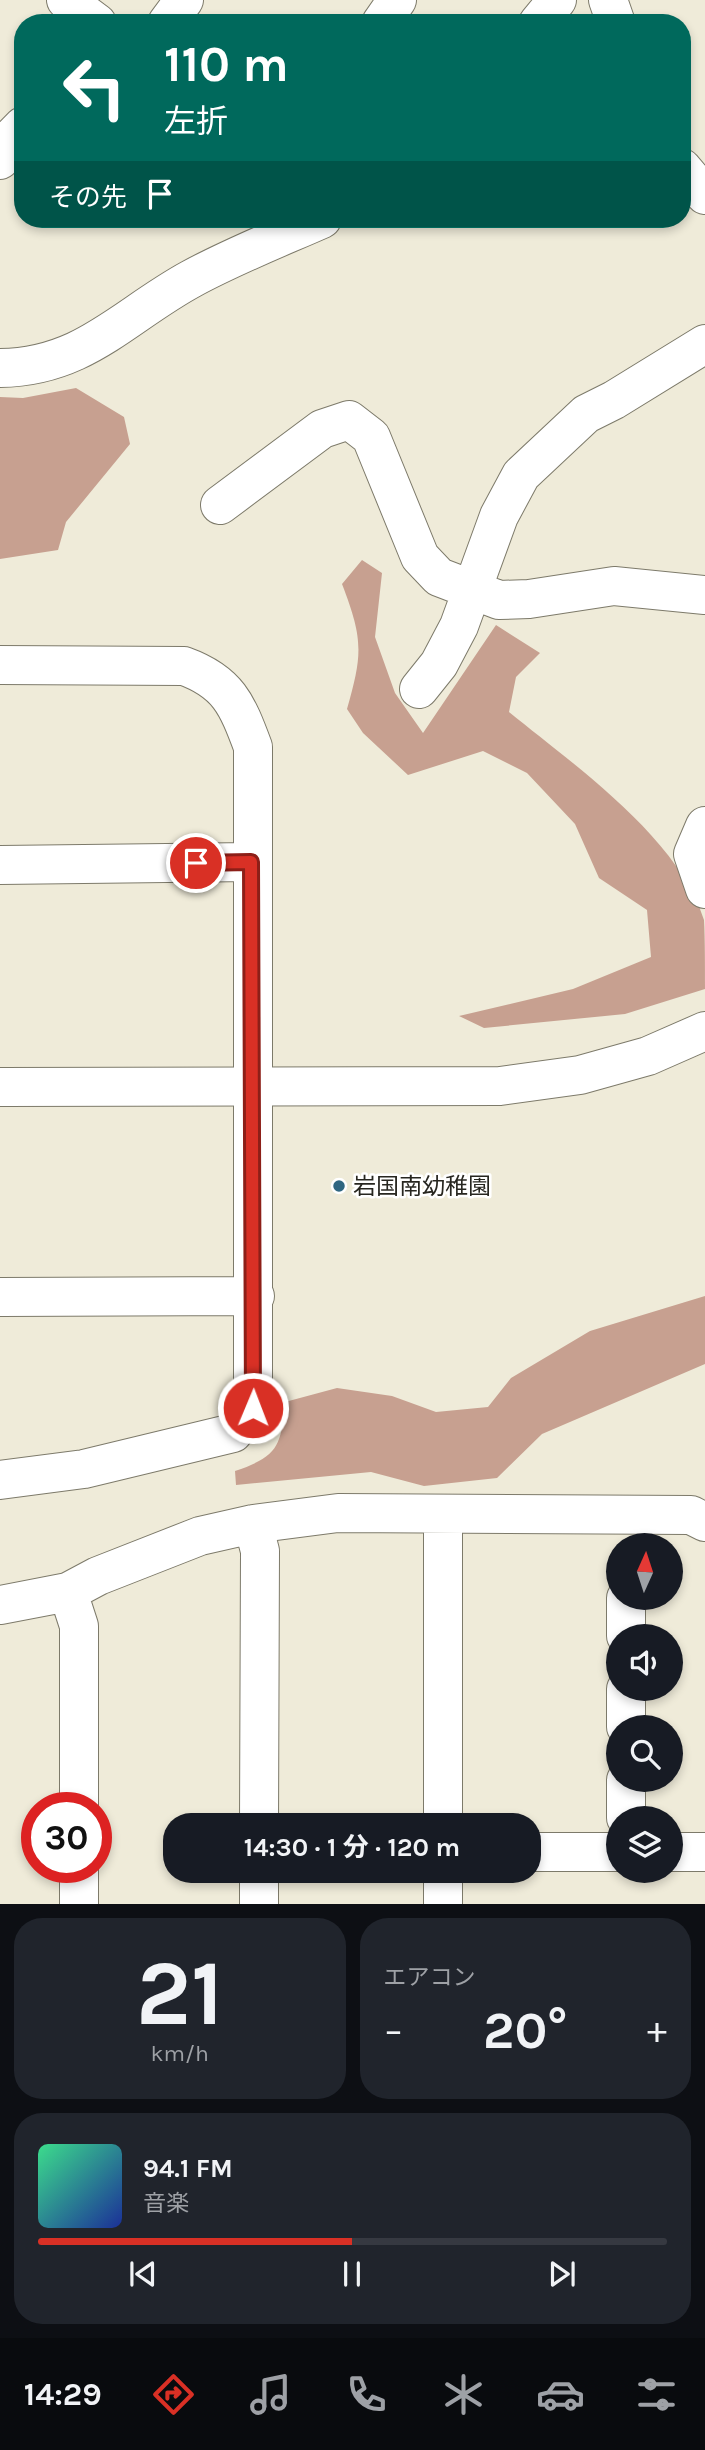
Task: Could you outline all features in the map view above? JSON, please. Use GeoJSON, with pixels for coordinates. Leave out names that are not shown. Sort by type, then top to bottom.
{"type":"FeatureCollection","features":[{"type":"Feature","properties":{"kind":"street"},"geometry":{"type":"LineString","coordinates":[[66,0],[85,14]]}},
{"type":"Feature","properties":{"kind":"street"},"geometry":{"type":"LineString","coordinates":[[545,14],[556,0]]}},
{"type":"Feature","properties":{"kind":"street"},"geometry":{"type":"LineString","coordinates":[[0,160],[14,135]]}},
{"type":"Feature","properties":{"kind":"street"},"geometry":{"type":"LineString","coordinates":[[691,147],[705,160]]}},
{"type":"Feature","properties":{"kind":"street"},"geometry":{"type":"LineString","coordinates":[[691,179],[705,195]]}},
{"type":"Feature","properties":{"kind":"street"},"geometry":{"type":"LineString","coordinates":[[0,368],[58,360],[114,331],[190,280],[303,228]]}},
{"type":"Feature","properties":{"kind":"street"},"geometry":{"type":"LineString","coordinates":[[419,689],[439,664],[472,591],[499,516],[521,475],[586,414],[614,400],[705,344]]}},
{"type":"Feature","properties":{"kind":"street"},"geometry":{"type":"LineString","coordinates":[[220,505],[322,429],[349,420],[370,437],[420,556],[439,577],[499,600],[529,599],[614,586],[705,595]]}},
{"type":"Feature","properties":{"kind":"street"},"geometry":{"type":"LineString","coordinates":[[0,665],[184,666],[209,675],[238,706],[253,747],[251,862],[255,1296],[253,1408],[233,1433],[83,1469],[0,1480]]}},
{"type":"Feature","properties":{"kind":"street"},"geometry":{"type":"LineString","coordinates":[[705,826],[693,854],[705,889]]}},
{"type":"Feature","properties":{"kind":"street"},"geometry":{"type":"LineString","coordinates":[[0,865],[251,862]]}},
{"type":"Feature","properties":{"kind":"street"},"geometry":{"type":"LineString","coordinates":[[0,1087],[500,1086],[603,1069],[648,1056],[705,1031]]}},
{"type":"Feature","properties":{"kind":"street"},"geometry":{"type":"LineString","coordinates":[[0,1297],[255,1296]]}},
{"type":"Feature","properties":{"kind":"street"},"geometry":{"type":"LineString","coordinates":[[0,1605],[68,1592],[98,1576],[200,1536],[253,1524],[338,1513],[443,1515],[625,1530],[691,1514],[705,1522]]}},
{"type":"Feature","properties":{"kind":"street"},"geometry":{"type":"LineString","coordinates":[[443,1515],[443,1813]]}},
{"type":"Feature","properties":{"kind":"street"},"geometry":{"type":"LineString","coordinates":[[253,1524],[260,1551],[259,1813]]}},
{"type":"Feature","properties":{"kind":"street"},"geometry":{"type":"LineString","coordinates":[[68,1592],[79,1626],[79,1792]]}},
{"type":"Feature","properties":{"kind":"street"},"geometry":{"type":"LineString","coordinates":[[541,1852],[606,1852]]}},
{"type":"Feature","properties":{"kind":"street"},"geometry":{"type":"LineString","coordinates":[[683,1852],[705,1852]]}},
{"type":"Feature","properties":{"kind":"street"},"geometry":{"type":"LineString","coordinates":[[79,1883],[79,1904]]}},
{"type":"Feature","properties":{"kind":"street"},"geometry":{"type":"LineString","coordinates":[[259,1883],[259,1904]]}},
{"type":"Feature","properties":{"kind":"street"},"geometry":{"type":"LineString","coordinates":[[443,1883],[443,1904]]}},
{"type":"Feature","properties":{"kind":"shaded area"},"geometry":{"type":"Polygon","coordinates":[[[76,388],[124,417],[130,444],[66,522],[58,550],[0,559],[0,397],[23,398],[76,388]]]}},
{"type":"Feature","properties":{"kind":"shaded area"},"geometry":{"type":"Polygon","coordinates":[[[362,560],[382,573],[375,637],[395,693],[423,733],[496,625],[540,653],[516,677],[509,712],[621,805],[672,860],[691,889],[704,920],[705,989],[625,1014],[484,1028],[459,1016],[573,989],[651,957],[647,910],[599,878],[575,824],[527,773],[483,751],[408,775],[363,733],[347,709],[356,674],[358,646],[354,619],[342,584],[362,560]]]}},
{"type":"Feature","properties":{"kind":"shaded area"},"geometry":{"type":"Polygon","coordinates":[[[705,1296],[705,1364],[542,1434],[497,1478],[424,1486],[371,1472],[236,1485],[235,1471],[261,1460],[275,1447],[282,1429],[285,1402],[337,1388],[392,1396],[436,1412],[488,1407],[511,1378],[590,1331],[705,1296]]]}},
{"type":"Feature","properties":{"kind":"place","name":"岩国南幼稚園"},"geometry":{"type":"Point","coordinates":[339,1186]}},
{"type":"Feature","properties":{"kind":"route"},"geometry":{"type":"LineString","coordinates":[[196,863],[251,862],[255,1296],[253,1408]]}}]}
